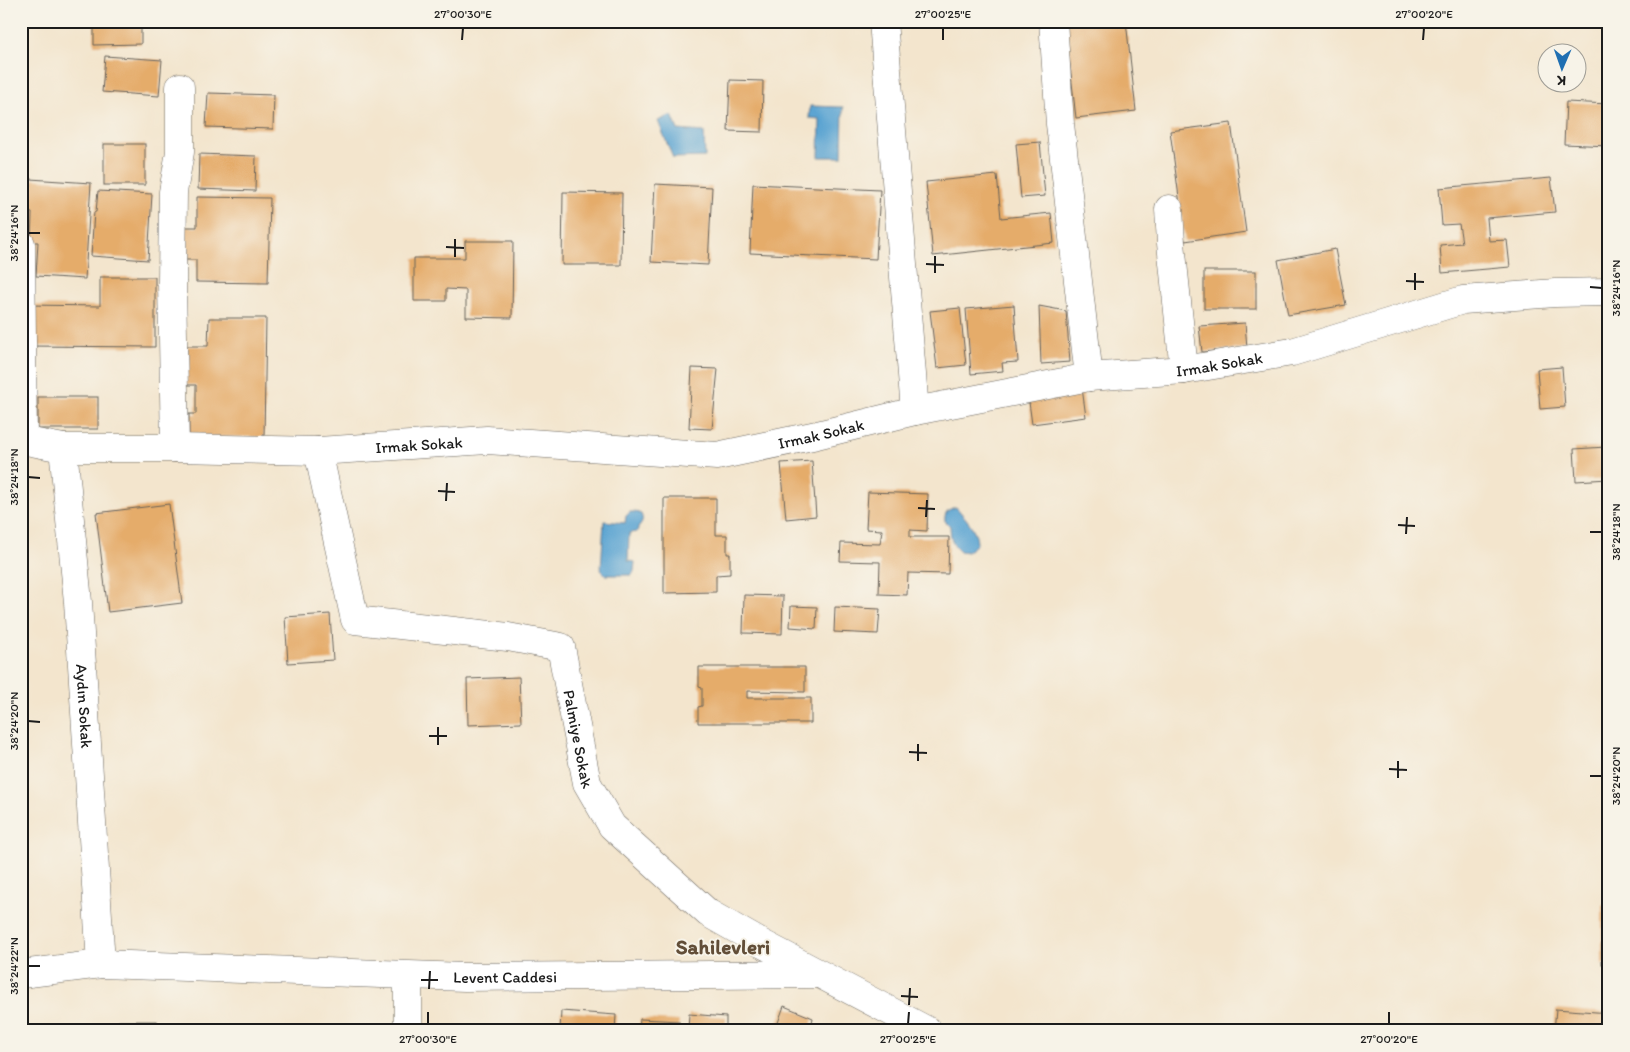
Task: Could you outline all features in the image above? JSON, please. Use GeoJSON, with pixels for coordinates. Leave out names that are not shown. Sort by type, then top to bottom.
{"type":"FeatureCollection","features":[{"type":"Feature","properties":{"kind":"street"},"geometry":{"type":"LineString","coordinates":[[883,21],[915,411]]}},
{"type":"Feature","properties":{"kind":"street"},"geometry":{"type":"LineString","coordinates":[[1053,21],[1060,124],[1089,377]]}},
{"type":"Feature","properties":{"kind":"street"},"geometry":{"type":"LineString","coordinates":[[175,448],[173,192],[180,152],[180,87]]}},
{"type":"Feature","properties":{"kind":"street"},"geometry":{"type":"LineString","coordinates":[[1169,209],[1184,370]]}},
{"type":"Feature","properties":{"kind":"street"},"geometry":{"type":"LineString","coordinates":[[21,244],[22,440]]}},
{"type":"Feature","properties":{"kind":"street","name":"Irmak Sokak"},"geometry":{"type":"LineString","coordinates":[[22,440],[63,448],[318,451],[487,440],[717,456],[817,435],[915,411],[1089,377],[1184,370],[1292,352],[1463,300],[1555,293],[1609,292]]}},
{"type":"Feature","properties":{"kind":"street","name":"Aydın Sokak"},"geometry":{"type":"LineString","coordinates":[[63,448],[78,602],[101,964]]}},
{"type":"Feature","properties":{"kind":"street","name":"Palmiye Sokak"},"geometry":{"type":"LineString","coordinates":[[318,451],[354,620],[508,637],[560,647],[587,783],[612,826],[708,912],[758,942],[928,1031]]}},
{"type":"Feature","properties":{"kind":"street","name":"Levent Caddesi"},"geometry":{"type":"LineString","coordinates":[[21,974],[101,964],[465,977],[820,974]]}},
{"type":"Feature","properties":{"kind":"street"},"geometry":{"type":"LineString","coordinates":[[408,976],[408,1031]]}},
{"type":"Feature","properties":{"kind":"water"},"geometry":{"type":"Polygon","coordinates":[[[810,106],[843,107],[842,157],[819,157],[820,119],[809,118],[810,106]]]}},
{"type":"Feature","properties":{"kind":"water"},"geometry":{"type":"Polygon","coordinates":[[[672,115],[678,130],[704,132],[705,157],[673,158],[658,121],[672,115]]]}},
{"type":"Feature","properties":{"kind":"water"},"geometry":{"type":"Polygon","coordinates":[[[956,507],[970,524],[977,539],[977,544],[967,552],[960,551],[954,545],[950,526],[945,521],[947,511],[956,507]]]}},
{"type":"Feature","properties":{"kind":"water"},"geometry":{"type":"Polygon","coordinates":[[[630,512],[641,514],[642,518],[637,532],[629,533],[628,561],[635,562],[634,571],[632,575],[606,575],[601,570],[604,521],[625,523],[626,516],[630,512]]]}},
{"type":"Feature","properties":{"kind":"building"},"geometry":{"type":"Polygon","coordinates":[[[94,21],[141,21],[141,44],[94,45],[94,21]]]}},
{"type":"Feature","properties":{"kind":"building"},"geometry":{"type":"Polygon","coordinates":[[[1065,21],[1126,21],[1136,111],[1076,118],[1065,21]]]}},
{"type":"Feature","properties":{"kind":"building"},"geometry":{"type":"Polygon","coordinates":[[[105,56],[162,60],[159,96],[102,92],[105,56]]]}},
{"type":"Feature","properties":{"kind":"building"},"geometry":{"type":"Polygon","coordinates":[[[730,80],[763,81],[762,132],[728,131],[730,80]]]}},
{"type":"Feature","properties":{"kind":"building"},"geometry":{"type":"Polygon","coordinates":[[[208,93],[274,95],[273,129],[206,127],[208,93]]]}},
{"type":"Feature","properties":{"kind":"building"},"geometry":{"type":"Polygon","coordinates":[[[1566,102],[1609,104],[1609,146],[1564,144],[1566,102]]]}},
{"type":"Feature","properties":{"kind":"building"},"geometry":{"type":"Polygon","coordinates":[[[1231,123],[1246,232],[1185,241],[1170,131],[1231,123]]]}},
{"type":"Feature","properties":{"kind":"building"},"geometry":{"type":"Polygon","coordinates":[[[1040,142],[1045,196],[1021,198],[1016,144],[1040,142]]]}},
{"type":"Feature","properties":{"kind":"building"},"geometry":{"type":"Polygon","coordinates":[[[104,144],[145,144],[145,185],[104,185],[104,144]]]}},
{"type":"Feature","properties":{"kind":"building"},"geometry":{"type":"Polygon","coordinates":[[[199,154],[256,156],[255,191],[198,189],[199,154]]]}},
{"type":"Feature","properties":{"kind":"building"},"geometry":{"type":"Polygon","coordinates":[[[997,175],[1001,218],[1051,213],[1054,243],[933,256],[926,182],[997,175]]]}},
{"type":"Feature","properties":{"kind":"building"},"geometry":{"type":"Polygon","coordinates":[[[1551,178],[1555,212],[1487,218],[1489,241],[1507,240],[1510,267],[1442,273],[1440,245],[1462,243],[1459,224],[1442,225],[1439,188],[1551,178]]]}},
{"type":"Feature","properties":{"kind":"building"},"geometry":{"type":"Polygon","coordinates":[[[30,179],[91,183],[85,279],[36,276],[38,242],[31,242],[32,213],[28,212],[30,179]]]}},
{"type":"Feature","properties":{"kind":"building"},"geometry":{"type":"Polygon","coordinates":[[[655,184],[712,187],[708,265],[651,262],[655,184]]]}},
{"type":"Feature","properties":{"kind":"building"},"geometry":{"type":"Polygon","coordinates":[[[753,184],[880,190],[876,259],[750,253],[753,184]]]}},
{"type":"Feature","properties":{"kind":"building"},"geometry":{"type":"Polygon","coordinates":[[[98,191],[152,194],[148,260],[91,256],[94,212],[96,212],[98,191]]]}},
{"type":"Feature","properties":{"kind":"building"},"geometry":{"type":"Polygon","coordinates":[[[563,192],[622,193],[621,265],[562,265],[563,192]]]}},
{"type":"Feature","properties":{"kind":"building"},"geometry":{"type":"Polygon","coordinates":[[[197,197],[270,198],[268,283],[196,282],[196,260],[182,260],[183,227],[197,227],[197,197]]]}},
{"type":"Feature","properties":{"kind":"building"},"geometry":{"type":"Polygon","coordinates":[[[465,241],[513,241],[512,318],[466,317],[466,290],[446,289],[446,301],[414,301],[414,258],[465,258],[465,241]]]}},
{"type":"Feature","properties":{"kind":"building"},"geometry":{"type":"Polygon","coordinates":[[[1335,249],[1346,305],[1288,315],[1278,260],[1335,249]]]}},
{"type":"Feature","properties":{"kind":"building"},"geometry":{"type":"Polygon","coordinates":[[[1204,271],[1256,271],[1256,309],[1204,309],[1204,271]]]}},
{"type":"Feature","properties":{"kind":"building"},"geometry":{"type":"Polygon","coordinates":[[[100,277],[155,277],[155,347],[28,346],[28,305],[100,306],[100,277]]]}},
{"type":"Feature","properties":{"kind":"building"},"geometry":{"type":"Polygon","coordinates":[[[1014,305],[1018,362],[1002,363],[1003,371],[971,374],[966,309],[1014,305]]]}},
{"type":"Feature","properties":{"kind":"building"},"geometry":{"type":"Polygon","coordinates":[[[1039,306],[1066,311],[1070,362],[1041,364],[1039,306]]]}},
{"type":"Feature","properties":{"kind":"building"},"geometry":{"type":"Polygon","coordinates":[[[960,308],[966,365],[937,368],[930,311],[960,308]]]}},
{"type":"Feature","properties":{"kind":"building"},"geometry":{"type":"Polygon","coordinates":[[[209,318],[266,318],[264,437],[189,436],[189,414],[196,414],[196,385],[187,385],[187,346],[208,346],[209,318]]]}},
{"type":"Feature","properties":{"kind":"building"},"geometry":{"type":"Polygon","coordinates":[[[1245,323],[1247,348],[1202,352],[1199,326],[1245,323]]]}},
{"type":"Feature","properties":{"kind":"building"},"geometry":{"type":"Polygon","coordinates":[[[1562,367],[1565,407],[1540,409],[1537,369],[1562,367]]]}},
{"type":"Feature","properties":{"kind":"building"},"geometry":{"type":"Polygon","coordinates":[[[692,368],[718,369],[712,429],[689,428],[692,368]]]}},
{"type":"Feature","properties":{"kind":"building"},"geometry":{"type":"Polygon","coordinates":[[[1082,388],[1086,417],[1032,424],[1028,395],[1082,388]]]}},
{"type":"Feature","properties":{"kind":"building"},"geometry":{"type":"Polygon","coordinates":[[[38,397],[98,397],[98,429],[38,429],[38,397]]]}},
{"type":"Feature","properties":{"kind":"building"},"geometry":{"type":"Polygon","coordinates":[[[1606,447],[1608,479],[1576,481],[1574,449],[1606,447]]]}},
{"type":"Feature","properties":{"kind":"building"},"geometry":{"type":"Polygon","coordinates":[[[812,461],[816,516],[786,519],[781,463],[812,461]]]}},
{"type":"Feature","properties":{"kind":"building"},"geometry":{"type":"Polygon","coordinates":[[[868,492],[928,494],[927,531],[910,530],[910,537],[949,537],[948,574],[908,573],[907,595],[879,594],[880,562],[840,561],[841,543],[880,544],[882,530],[866,529],[868,492]]]}},
{"type":"Feature","properties":{"kind":"building"},"geometry":{"type":"Polygon","coordinates":[[[664,498],[716,498],[716,535],[727,535],[727,554],[730,554],[730,574],[716,575],[716,592],[664,593],[664,498]]]}},
{"type":"Feature","properties":{"kind":"building"},"geometry":{"type":"Polygon","coordinates":[[[169,504],[182,603],[108,612],[96,513],[169,504]]]}},
{"type":"Feature","properties":{"kind":"building"},"geometry":{"type":"Polygon","coordinates":[[[1604,589],[1609,589],[1609,668],[1604,668],[1604,589]]]}},
{"type":"Feature","properties":{"kind":"building"},"geometry":{"type":"Polygon","coordinates":[[[744,595],[783,596],[782,634],[743,633],[744,595]]]}},
{"type":"Feature","properties":{"kind":"building"},"geometry":{"type":"Polygon","coordinates":[[[791,606],[817,607],[816,629],[790,627],[791,606]]]}},
{"type":"Feature","properties":{"kind":"building"},"geometry":{"type":"Polygon","coordinates":[[[835,607],[880,609],[878,634],[834,632],[835,607]]]}},
{"type":"Feature","properties":{"kind":"building"},"geometry":{"type":"Polygon","coordinates":[[[330,614],[333,660],[288,663],[285,617],[330,614]]]}},
{"type":"Feature","properties":{"kind":"building"},"geometry":{"type":"Polygon","coordinates":[[[699,667],[805,667],[805,692],[747,691],[747,698],[811,698],[811,723],[698,723],[698,707],[702,706],[702,688],[699,687],[699,667]]]}},
{"type":"Feature","properties":{"kind":"building"},"geometry":{"type":"Polygon","coordinates":[[[519,677],[521,723],[468,725],[467,679],[519,677]]]}},
{"type":"Feature","properties":{"kind":"building"},"geometry":{"type":"Polygon","coordinates":[[[1602,905],[1609,905],[1609,964],[1602,964],[1602,905]]]}},
{"type":"Feature","properties":{"kind":"building"},"geometry":{"type":"Polygon","coordinates":[[[784,1006],[813,1018],[810,1031],[775,1031],[784,1006]]]}},
{"type":"Feature","properties":{"kind":"building"},"geometry":{"type":"Polygon","coordinates":[[[1556,1009],[1609,1013],[1608,1031],[1554,1031],[1556,1009]]]}},
{"type":"Feature","properties":{"kind":"building"},"geometry":{"type":"Polygon","coordinates":[[[561,1011],[616,1015],[615,1031],[560,1031],[561,1011]]]}},
{"type":"Feature","properties":{"kind":"building"},"geometry":{"type":"Polygon","coordinates":[[[689,1014],[726,1017],[726,1031],[688,1031],[689,1014]]]}},
{"type":"Feature","properties":{"kind":"building"},"geometry":{"type":"Polygon","coordinates":[[[640,1019],[679,1021],[678,1031],[639,1031],[640,1019]]]}},
{"type":"Feature","properties":{"kind":"building"},"geometry":{"type":"Polygon","coordinates":[[[119,1021],[157,1021],[157,1031],[119,1031],[119,1021]]]}},
{"type":"Feature","properties":{"kind":"building"},"geometry":{"type":"Polygon","coordinates":[[[103,1027],[103,1031],[67,1031],[67,1028],[103,1027]]]}},
{"type":"Feature","properties":{"kind":"building"},"geometry":{"type":"Polygon","coordinates":[[[467,1027],[497,1027],[498,1031],[467,1031],[467,1027]]]}},
{"type":"Feature","properties":{"kind":"district","name":"Sahilevleri"},"geometry":{"type":"Point","coordinates":[723,947]}}]}
